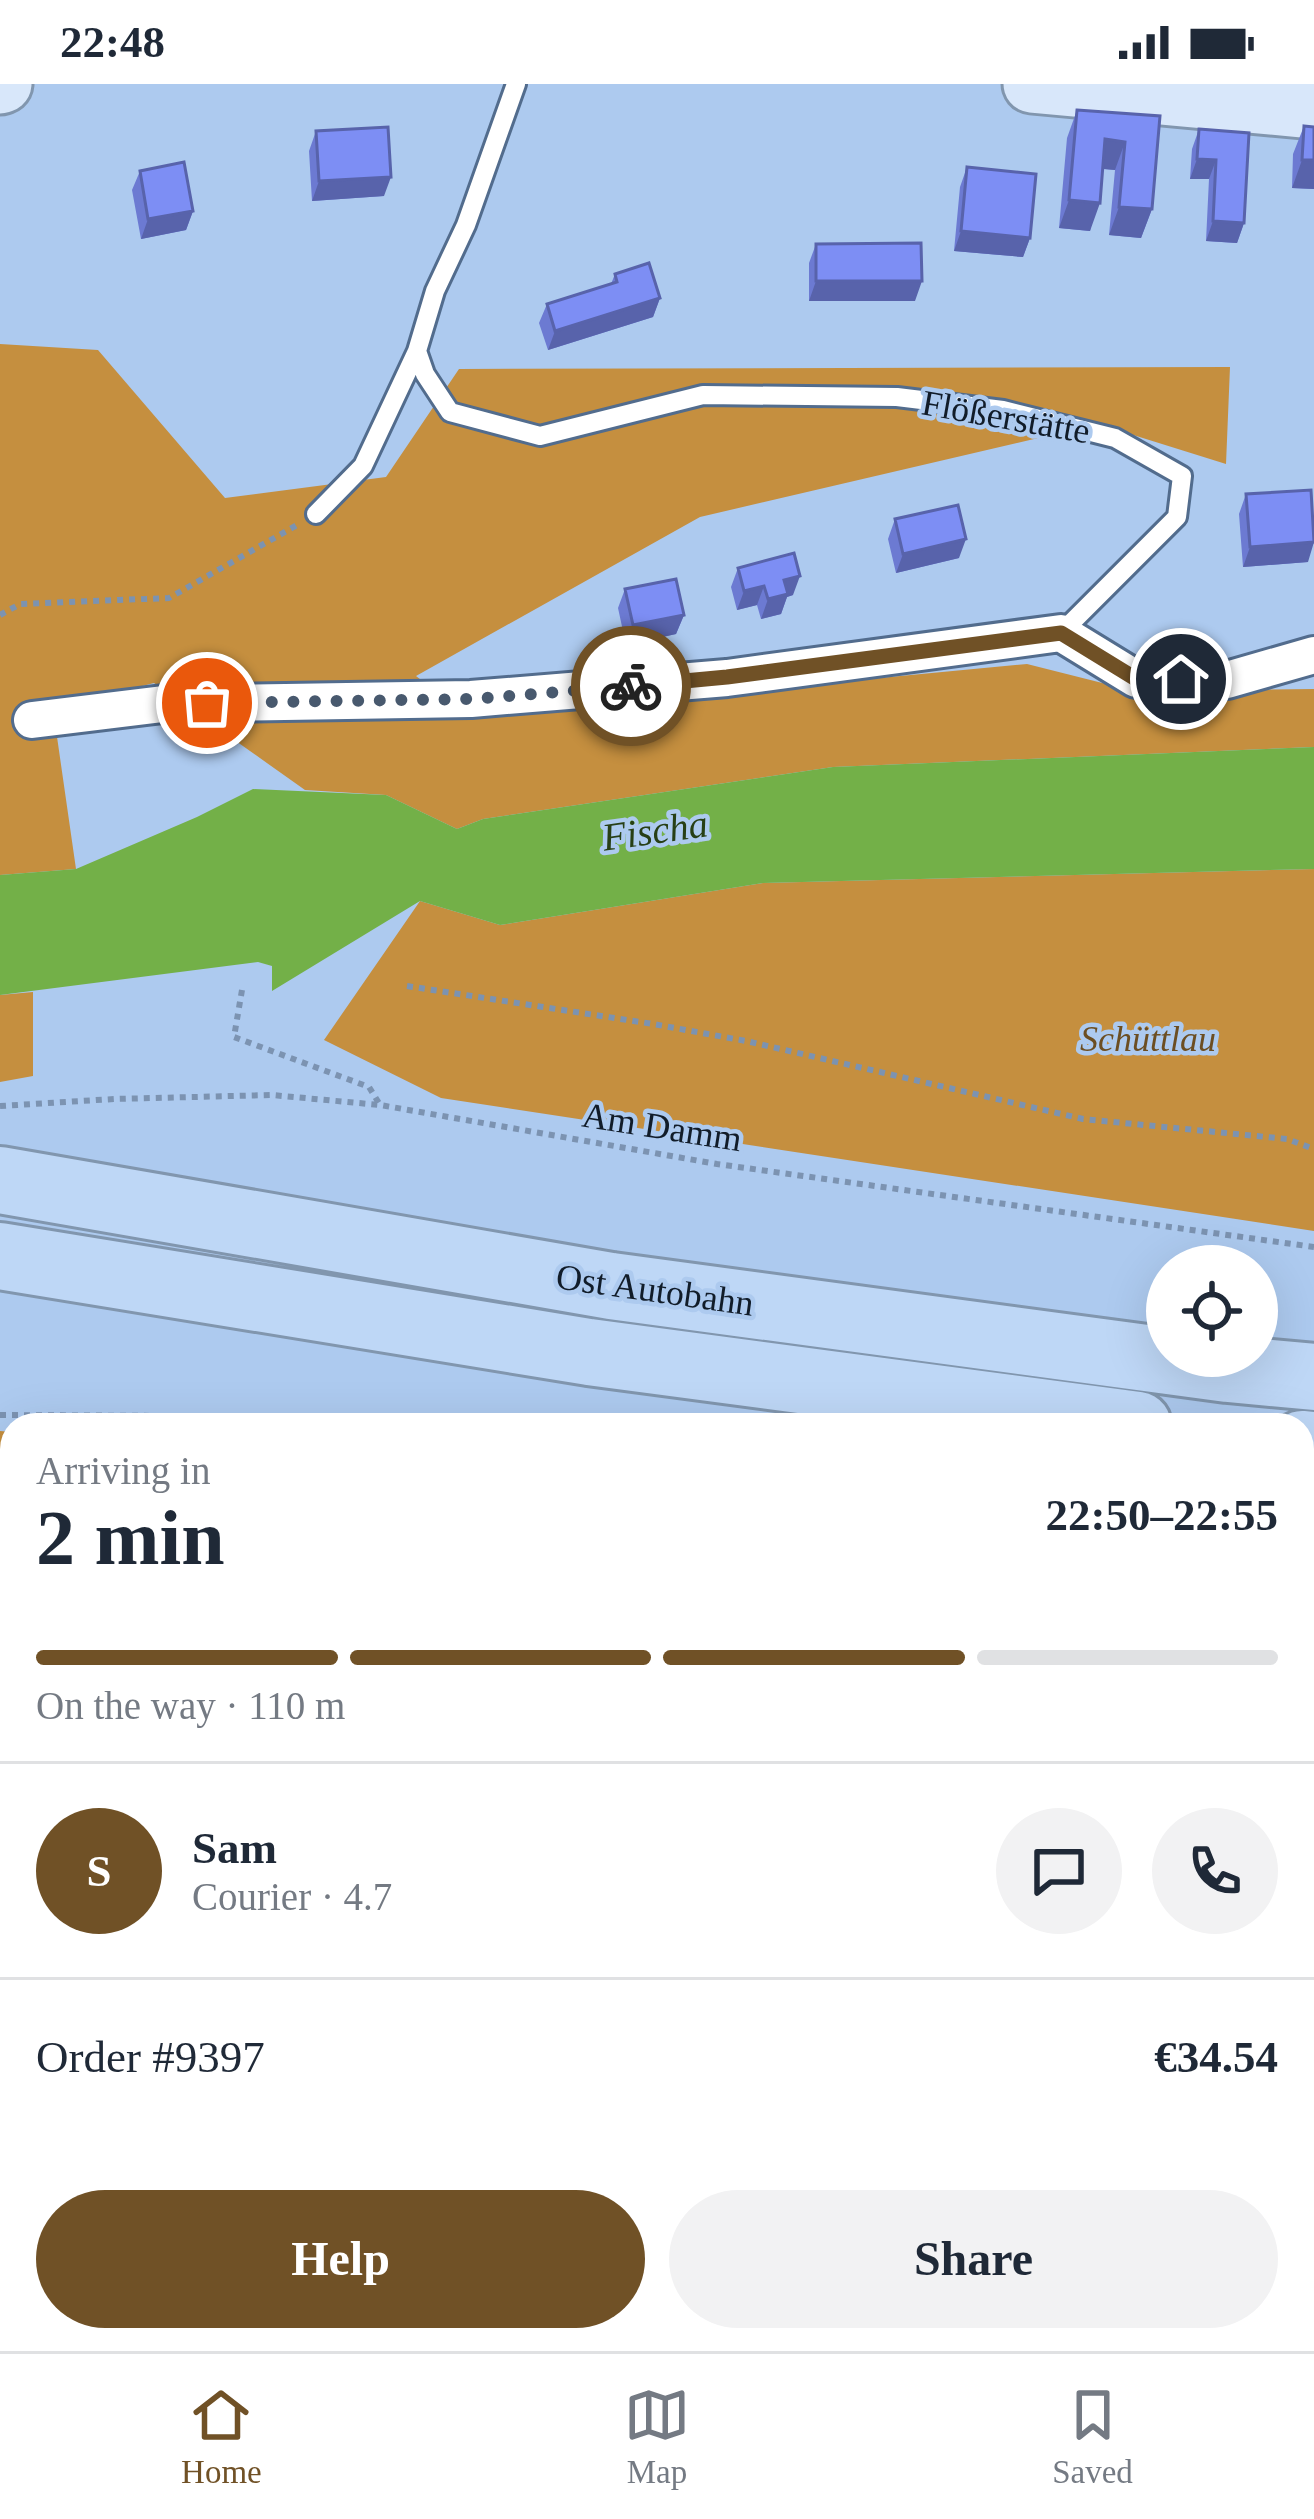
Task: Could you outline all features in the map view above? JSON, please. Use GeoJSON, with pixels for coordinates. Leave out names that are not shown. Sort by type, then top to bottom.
{"type":"FeatureCollection","features":[{"type":"Feature","properties":{"kind":"highway","name":"Ost Autobahn"},"geometry":{"type":"LineString","coordinates":[[0,1180],[611,1286],[1314,1377]]}},
{"type":"Feature","properties":{"kind":"highway","name":"Ost Autobahn"},"geometry":{"type":"LineString","coordinates":[[0,1256],[589,1352],[1048,1413]]}},
{"type":"Feature","properties":{"kind":"main road"},"geometry":{"type":"LineString","coordinates":[[1032,84],[1314,110]]}},
{"type":"Feature","properties":{"kind":"street"},"geometry":{"type":"LineString","coordinates":[[32,720],[163,704],[471,699],[564,692],[727,677],[1061,633],[1136,679],[1227,680],[1314,655]]}},
{"type":"Feature","properties":{"kind":"lane"},"geometry":{"type":"LineString","coordinates":[[316,514],[363,466],[417,352],[435,291],[466,225],[516,84]]}},
{"type":"Feature","properties":{"kind":"lane","name":"Flößerstätte"},"geometry":{"type":"LineString","coordinates":[[417,352],[449,412],[539,436],[703,395],[897,398],[1003,410],[1115,438],[1182,476],[1177,517],[1061,633]]}},
{"type":"Feature","properties":{"kind":"path"},"geometry":{"type":"LineString","coordinates":[[0,615],[20,604],[169,598],[316,514]]}},
{"type":"Feature","properties":{"kind":"path"},"geometry":{"type":"LineString","coordinates":[[407,986],[746,1041],[1083,1118],[1288,1138],[1314,1149]]}},
{"type":"Feature","properties":{"kind":"path"},"geometry":{"type":"LineString","coordinates":[[242,990],[234,1036],[369,1087],[380,1105]]}},
{"type":"Feature","properties":{"kind":"path","name":"Am Damm"},"geometry":{"type":"LineString","coordinates":[[0,1106],[272,1095],[380,1105],[717,1164],[1314,1246]]}},
{"type":"Feature","properties":{"kind":"green space"},"geometry":{"type":"Polygon","coordinates":[[[0,344],[98,350],[225,498],[386,477],[459,369],[1230,367],[1226,464],[1098,424],[700,517],[416,676],[469,717],[1027,664],[1134,691],[1314,689],[1314,747],[833,767],[483,819],[457,829],[386,795],[305,790],[154,683],[53,709],[76,869],[0,875],[0,344]]]}},
{"type":"Feature","properties":{"kind":"green space","name":"Schüttlau"},"geometry":{"type":"Polygon","coordinates":[[[1314,869],[1314,1231],[441,1098],[324,1040],[420,901],[500,925],[763,883],[1314,869]]]}},
{"type":"Feature","properties":{"kind":"green space"},"geometry":{"type":"Polygon","coordinates":[[[33,992],[33,1076],[0,1082],[0,995],[33,992]]]}},
{"type":"Feature","properties":{"kind":"water","name":"Fischa"},"geometry":{"type":"Polygon","coordinates":[[[1314,747],[1314,869],[763,883],[500,925],[420,901],[272,991],[272,966],[258,962],[0,995],[0,875],[76,869],[253,789],[386,795],[457,829],[483,819],[833,767],[1314,747]]]}},
{"type":"Feature","properties":{"kind":"building"},"geometry":{"type":"Polygon","coordinates":[[[1077,110],[1160,116],[1152,209],[1119,207],[1125,142],[1105,139],[1100,203],[1069,200],[1077,110]]]}},
{"type":"Feature","properties":{"kind":"building"},"geometry":{"type":"Polygon","coordinates":[[[1304,126],[1314,127],[1314,160],[1302,160],[1304,126]]]}},
{"type":"Feature","properties":{"kind":"building"},"geometry":{"type":"Polygon","coordinates":[[[388,127],[391,177],[319,181],[316,131],[388,127]]]}},
{"type":"Feature","properties":{"kind":"building"},"geometry":{"type":"Polygon","coordinates":[[[1199,129],[1249,133],[1244,223],[1213,221],[1216,160],[1197,159],[1199,129]]]}},
{"type":"Feature","properties":{"kind":"building"},"geometry":{"type":"Polygon","coordinates":[[[184,162],[193,211],[148,219],[140,171],[184,162]]]}},
{"type":"Feature","properties":{"kind":"building"},"geometry":{"type":"Polygon","coordinates":[[[967,167],[1036,174],[1030,238],[961,231],[967,167]]]}},
{"type":"Feature","properties":{"kind":"building"},"geometry":{"type":"Polygon","coordinates":[[[921,243],[922,281],[816,281],[816,244],[921,243]]]}},
{"type":"Feature","properties":{"kind":"building"},"geometry":{"type":"Polygon","coordinates":[[[649,263],[660,298],[555,331],[547,304],[617,282],[615,274],[649,263]]]}},
{"type":"Feature","properties":{"kind":"building"},"geometry":{"type":"Polygon","coordinates":[[[1311,490],[1314,542],[1250,547],[1246,494],[1311,490]]]}},
{"type":"Feature","properties":{"kind":"building"},"geometry":{"type":"Polygon","coordinates":[[[958,505],[966,539],[903,554],[895,519],[958,505]]]}},
{"type":"Feature","properties":{"kind":"building"},"geometry":{"type":"Polygon","coordinates":[[[794,553],[800,576],[784,580],[788,594],[768,599],[764,586],[744,591],[738,568],[794,553]]]}},
{"type":"Feature","properties":{"kind":"building"},"geometry":{"type":"Polygon","coordinates":[[[676,579],[684,615],[633,625],[625,589],[676,579]]]}},
{"type":"Feature","properties":{"kind":"way so far"},"geometry":{"type":"LineString","coordinates":[[207,703],[471,699],[631,686]]}},
{"type":"Feature","properties":{"kind":"route"},"geometry":{"type":"LineString","coordinates":[[631,686],[1061,633],[1136,679],[1181,679]]}}]}
